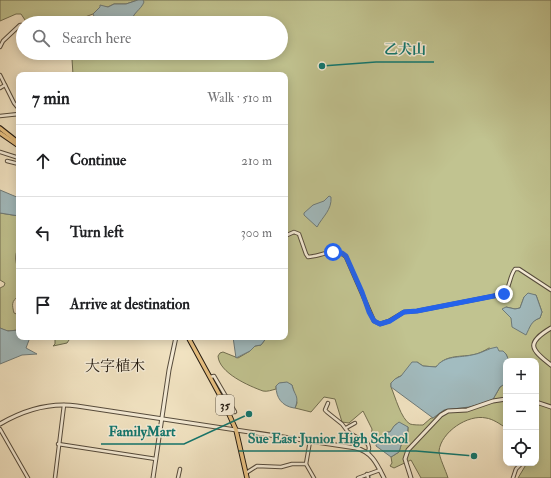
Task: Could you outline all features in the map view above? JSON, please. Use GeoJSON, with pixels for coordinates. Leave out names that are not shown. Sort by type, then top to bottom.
{"type":"FeatureCollection","features":[{"type":"Feature","properties":{"kind":"main road"},"geometry":{"type":"LineString","coordinates":[[0,128],[16,140]]}},
{"type":"Feature","properties":{"kind":"main road"},"geometry":{"type":"LineString","coordinates":[[0,132],[16,144]]}},
{"type":"Feature","properties":{"kind":"main road","name":"35"},"geometry":{"type":"LineString","coordinates":[[190,340],[224,403],[236,430],[247,478]]}},
{"type":"Feature","properties":{"kind":"street"},"geometry":{"type":"LineString","coordinates":[[0,47],[3,41],[16,29]]}},
{"type":"Feature","properties":{"kind":"street"},"geometry":{"type":"LineString","coordinates":[[0,75],[16,105]]}},
{"type":"Feature","properties":{"kind":"street"},"geometry":{"type":"LineString","coordinates":[[0,88],[5,85]]}},
{"type":"Feature","properties":{"kind":"street"},"geometry":{"type":"LineString","coordinates":[[0,116],[16,114]]}},
{"type":"Feature","properties":{"kind":"street"},"geometry":{"type":"LineString","coordinates":[[0,152],[16,157]]}},
{"type":"Feature","properties":{"kind":"street"},"geometry":{"type":"LineString","coordinates":[[7,161],[16,163]]}},
{"type":"Feature","properties":{"kind":"street"},"geometry":{"type":"LineString","coordinates":[[288,235],[294,232],[299,234],[308,257],[333,252],[342,253],[346,256],[374,321],[380,324],[390,321],[406,312],[504,294],[508,288],[510,278],[515,269],[519,269],[551,290]]}},
{"type":"Feature","properties":{"kind":"street"},"geometry":{"type":"LineString","coordinates":[[551,328],[536,339],[534,346],[535,352],[551,365]]}},
{"type":"Feature","properties":{"kind":"street"},"geometry":{"type":"LineString","coordinates":[[153,478],[175,340]]}},
{"type":"Feature","properties":{"kind":"street"},"geometry":{"type":"LineString","coordinates":[[209,377],[214,376],[235,412]]}},
{"type":"Feature","properties":{"kind":"street"},"geometry":{"type":"LineString","coordinates":[[411,478],[405,459],[408,450],[441,415],[448,411],[467,410],[503,400]]}},
{"type":"Feature","properties":{"kind":"street"},"geometry":{"type":"LineString","coordinates":[[328,403],[325,410],[346,428],[348,432],[368,444],[368,453]]}},
{"type":"Feature","properties":{"kind":"street"},"geometry":{"type":"LineString","coordinates":[[539,403],[551,407]]}},
{"type":"Feature","properties":{"kind":"street"},"geometry":{"type":"LineString","coordinates":[[55,478],[64,405]]}},
{"type":"Feature","properties":{"kind":"street"},"geometry":{"type":"LineString","coordinates":[[0,424],[31,409],[44,406],[64,405],[356,448],[368,453],[377,463],[384,478]]}},
{"type":"Feature","properties":{"kind":"street"},"geometry":{"type":"LineString","coordinates":[[346,428],[355,423]]}},
{"type":"Feature","properties":{"kind":"street"},"geometry":{"type":"LineString","coordinates":[[0,428],[28,478]]}},
{"type":"Feature","properties":{"kind":"street"},"geometry":{"type":"LineString","coordinates":[[310,441],[306,464],[314,478]]}},
{"type":"Feature","properties":{"kind":"street"},"geometry":{"type":"LineString","coordinates":[[58,444],[156,459]]}},
{"type":"Feature","properties":{"kind":"street"},"geometry":{"type":"LineString","coordinates":[[246,473],[257,466],[281,467],[292,464],[306,464]]}},
{"type":"Feature","properties":{"kind":"street"},"geometry":{"type":"LineString","coordinates":[[513,478],[516,469],[519,466]]}},
{"type":"Feature","properties":{"kind":"street"},"geometry":{"type":"LineString","coordinates":[[178,478],[180,469]]}},
{"type":"Feature","properties":{"kind":"street"},"geometry":{"type":"LineString","coordinates":[[358,478],[380,470]]}},
{"type":"Feature","properties":{"kind":"street"},"geometry":{"type":"LineString","coordinates":[[367,474],[368,478]]}},
{"type":"Feature","properties":{"kind":"green space"},"geometry":{"type":"Polygon","coordinates":[[[0,0],[138,0],[126,4],[114,4],[108,7],[100,7],[93,14],[88,16],[22,16],[21,14],[16,14],[0,21],[0,0]]]}},
{"type":"Feature","properties":{"kind":"green space"},"geometry":{"type":"Polygon","coordinates":[[[143,0],[551,0],[551,478],[518,478],[525,466],[539,466],[539,358],[508,358],[506,354],[489,348],[474,355],[448,358],[436,367],[423,366],[417,362],[391,383],[391,387],[399,407],[407,421],[410,424],[423,425],[444,410],[469,407],[492,401],[500,387],[503,385],[503,426],[491,419],[479,417],[456,426],[445,437],[439,451],[448,478],[421,478],[411,460],[394,468],[390,466],[392,463],[391,457],[399,452],[402,442],[408,434],[408,427],[396,424],[390,432],[385,432],[380,439],[371,439],[372,429],[363,411],[349,423],[342,422],[335,399],[324,397],[311,412],[295,408],[297,403],[292,385],[282,383],[276,386],[276,389],[263,391],[236,378],[223,368],[218,356],[220,353],[223,352],[238,358],[250,351],[255,346],[261,345],[265,340],[288,340],[288,72],[73,72],[72,60],[288,60],[288,16],[133,16],[143,0]],[[536,295],[524,297],[520,308],[515,309],[506,307],[513,322],[529,328],[536,320],[540,318],[542,312],[536,295]]]}},
{"type":"Feature","properties":{"kind":"green space"},"geometry":{"type":"Polygon","coordinates":[[[0,213],[16,216],[16,299],[13,301],[13,305],[14,313],[16,314],[16,330],[8,331],[0,328],[0,288],[4,286],[5,283],[0,280],[0,213]]]}},
{"type":"Feature","properties":{"kind":"green space"},"geometry":{"type":"Polygon","coordinates":[[[55,340],[69,340],[67,343],[53,346],[55,344],[55,340]]]}},
{"type":"Feature","properties":{"kind":"water"},"geometry":{"type":"Polygon","coordinates":[[[138,0],[143,0],[144,2],[134,16],[94,16],[93,14],[100,7],[100,5],[108,7],[114,4],[126,4],[138,0]]]}},
{"type":"Feature","properties":{"kind":"water"},"geometry":{"type":"Polygon","coordinates":[[[0,190],[16,197],[16,216],[0,213],[0,190]]]}},
{"type":"Feature","properties":{"kind":"water"},"geometry":{"type":"Polygon","coordinates":[[[329,196],[331,197],[330,206],[317,227],[304,215],[304,213],[313,205],[324,201],[329,196]]]}},
{"type":"Feature","properties":{"kind":"water"},"geometry":{"type":"Polygon","coordinates":[[[528,293],[536,295],[542,312],[540,318],[533,323],[526,335],[512,327],[511,318],[502,309],[506,307],[515,309],[520,308],[524,297],[528,293]]]}},
{"type":"Feature","properties":{"kind":"water"},"geometry":{"type":"Polygon","coordinates":[[[0,328],[8,331],[16,330],[16,340],[29,340],[26,348],[37,354],[22,355],[0,364],[0,328]]]}},
{"type":"Feature","properties":{"kind":"water"},"geometry":{"type":"Polygon","coordinates":[[[233,340],[265,340],[261,345],[255,346],[250,351],[236,358],[233,340]]]}},
{"type":"Feature","properties":{"kind":"water"},"geometry":{"type":"Polygon","coordinates":[[[497,347],[499,351],[503,351],[506,354],[508,358],[503,358],[503,385],[500,387],[492,401],[469,407],[444,410],[433,418],[391,387],[391,383],[401,376],[412,362],[417,362],[423,366],[436,367],[444,360],[467,356],[497,347]]]}},
{"type":"Feature","properties":{"kind":"water"},"geometry":{"type":"Polygon","coordinates":[[[287,382],[292,385],[296,396],[297,401],[295,408],[290,407],[280,401],[277,394],[276,386],[279,383],[287,382]]]}},
{"type":"Feature","properties":{"kind":"water"},"geometry":{"type":"Polygon","coordinates":[[[399,422],[408,427],[407,437],[402,442],[399,452],[391,457],[376,446],[377,440],[382,438],[385,432],[390,432],[399,422]]]}},
{"type":"Feature","properties":{"kind":"place","name":"乙犬山"},"geometry":{"type":"Point","coordinates":[322,66]}},
{"type":"Feature","properties":{"kind":"place","name":"FamilyMart"},"geometry":{"type":"Point","coordinates":[249,414]}},
{"type":"Feature","properties":{"kind":"place","name":"Sue East Junior High School"},"geometry":{"type":"Point","coordinates":[474,456]}},
{"type":"Feature","properties":{"kind":"district","name":"大字植木"},"geometry":{"type":"Point","coordinates":[115,366]}},
{"type":"Feature","properties":{"kind":"route"},"geometry":{"type":"LineString","coordinates":[[333,252],[342,253],[346,256],[369,312],[374,321],[380,324],[390,321],[404,312],[417,311],[504,294]]}}]}
